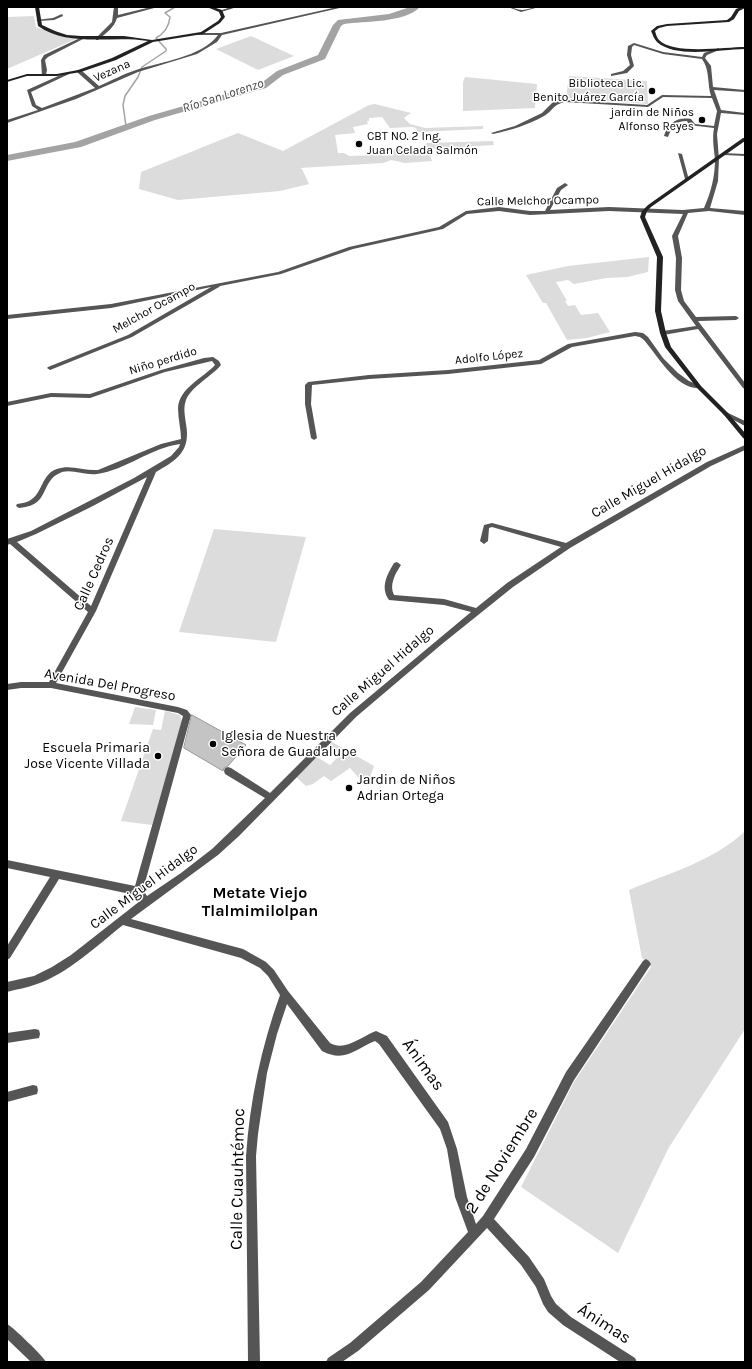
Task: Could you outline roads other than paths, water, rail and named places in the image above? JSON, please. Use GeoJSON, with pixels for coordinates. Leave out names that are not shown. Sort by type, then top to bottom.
{"type":"FeatureCollection","features":[{"type":"Feature","properties":{"kind":"main road"},"geometry":{"type":"LineString","coordinates":[[37,7],[40,26],[60,34],[83,38],[133,38],[153,41]]}},
{"type":"Feature","properties":{"kind":"main road"},"geometry":{"type":"LineString","coordinates":[[7,81],[27,75],[67,74],[79,71],[114,59],[153,41],[198,34],[207,31],[223,17],[221,11],[209,7]]}},
{"type":"Feature","properties":{"kind":"main road"},"geometry":{"type":"LineString","coordinates":[[745,7],[737,10],[733,18],[726,22],[668,24],[658,27],[653,31],[654,36],[658,40],[672,48],[693,51],[745,48]]}},
{"type":"Feature","properties":{"kind":"main road"},"geometry":{"type":"LineString","coordinates":[[745,139],[644,210],[643,220],[660,257],[658,312],[663,333],[673,356],[745,437]]}},
{"type":"Feature","properties":{"kind":"street"},"geometry":{"type":"LineString","coordinates":[[97,39],[112,26],[116,17],[116,7]]}},
{"type":"Feature","properties":{"kind":"street"},"geometry":{"type":"LineString","coordinates":[[116,17],[156,7]]}},
{"type":"Feature","properties":{"kind":"street"},"geometry":{"type":"LineString","coordinates":[[221,11],[235,7]]}},
{"type":"Feature","properties":{"kind":"street"},"geometry":{"type":"LineString","coordinates":[[198,34],[221,34],[342,7]]}},
{"type":"Feature","properties":{"kind":"street"},"geometry":{"type":"LineString","coordinates":[[510,7],[521,11],[537,7]]}},
{"type":"Feature","properties":{"kind":"street"},"geometry":{"type":"LineString","coordinates":[[38,20],[54,19],[62,15]]}},
{"type":"Feature","properties":{"kind":"street","name":"Vezana"},"geometry":{"type":"LineString","coordinates":[[7,122],[42,110],[135,72],[199,51],[214,43],[220,38],[221,34]]}},
{"type":"Feature","properties":{"kind":"street"},"geometry":{"type":"LineString","coordinates":[[44,75],[45,70],[43,60],[46,56],[83,38]]}},
{"type":"Feature","properties":{"kind":"street"},"geometry":{"type":"LineString","coordinates":[[613,75],[624,72],[632,66],[629,52],[630,46],[634,44],[663,53],[703,58],[709,66],[711,88],[719,112],[715,127],[717,159],[716,181],[706,210]]}},
{"type":"Feature","properties":{"kind":"street"},"geometry":{"type":"LineString","coordinates":[[703,58],[705,54],[718,49]]}},
{"type":"Feature","properties":{"kind":"street"},"geometry":{"type":"LineString","coordinates":[[79,71],[98,88]]}},
{"type":"Feature","properties":{"kind":"street"},"geometry":{"type":"LineString","coordinates":[[42,110],[34,106],[29,91],[67,74]]}},
{"type":"Feature","properties":{"kind":"street"},"geometry":{"type":"LineString","coordinates":[[711,88],[745,91]]}},
{"type":"Feature","properties":{"kind":"street"},"geometry":{"type":"LineString","coordinates":[[493,133],[517,127],[544,114],[556,103],[565,101],[648,106],[662,96],[713,97]]}},
{"type":"Feature","properties":{"kind":"street"},"geometry":{"type":"LineString","coordinates":[[719,112],[745,114]]}},
{"type":"Feature","properties":{"kind":"street"},"geometry":{"type":"LineString","coordinates":[[666,136],[670,126],[678,120],[689,120],[691,124],[715,127]]}},
{"type":"Feature","properties":{"kind":"street"},"geometry":{"type":"LineString","coordinates":[[680,154],[687,179]]}},
{"type":"Feature","properties":{"kind":"street"},"geometry":{"type":"LineString","coordinates":[[724,154],[745,156]]}},
{"type":"Feature","properties":{"kind":"street"},"geometry":{"type":"LineString","coordinates":[[547,212],[558,189],[565,185]]}},
{"type":"Feature","properties":{"kind":"street","name":"Calle Melchor Ocampo"},"geometry":{"type":"LineString","coordinates":[[7,317],[112,306],[279,273],[351,248],[441,228],[466,213],[498,209],[530,213],[609,209],[686,212],[706,210],[745,213]]}},
{"type":"Feature","properties":{"kind":"street"},"geometry":{"type":"LineString","coordinates":[[686,212],[675,236],[679,258],[678,290],[685,307],[745,387]]}},
{"type":"Feature","properties":{"kind":"street","name":"Melchor Ocampo"},"geometry":{"type":"LineString","coordinates":[[50,368],[130,336],[223,283]]}},
{"type":"Feature","properties":{"kind":"street"},"geometry":{"type":"LineString","coordinates":[[695,319],[736,318]]}},
{"type":"Feature","properties":{"kind":"street"},"geometry":{"type":"LineString","coordinates":[[663,333],[700,327]]}},
{"type":"Feature","properties":{"kind":"street","name":"Adolfo López"},"geometry":{"type":"LineString","coordinates":[[314,438],[308,404],[308,385],[310,383],[369,377],[448,372],[541,362],[570,345],[635,334],[642,335],[676,374],[690,384],[699,387]]}},
{"type":"Feature","properties":{"kind":"street","name":"Niño perdido"},"geometry":{"type":"LineString","coordinates":[[7,404],[51,396],[90,396],[163,371],[204,360],[216,360],[218,365],[188,392],[182,400],[181,413],[185,432],[184,441],[178,454],[153,470]]}},
{"type":"Feature","properties":{"kind":"street"},"geometry":{"type":"LineString","coordinates":[[726,414],[745,424]]}},
{"type":"Feature","properties":{"kind":"street"},"geometry":{"type":"LineString","coordinates":[[20,506],[32,503],[38,498],[54,472],[69,470],[90,473],[96,472],[123,463],[169,442],[184,441]]}},
{"type":"Feature","properties":{"kind":"street","name":"Calle Miguel Hidalgo"},"geometry":{"type":"LineString","coordinates":[[7,987],[36,980],[55,970],[94,944],[146,902],[184,876],[215,852],[353,715],[477,611],[522,576],[567,546],[709,464],[745,447]]}},
{"type":"Feature","properties":{"kind":"street"},"geometry":{"type":"LineString","coordinates":[[9,542],[26,537],[90,505],[153,470]]}},
{"type":"Feature","properties":{"kind":"street","name":"Calle Cedros"},"geometry":{"type":"LineString","coordinates":[[51,685],[92,611],[153,470]]}},
{"type":"Feature","properties":{"kind":"street"},"geometry":{"type":"LineString","coordinates":[[484,541],[486,527],[492,524],[567,546]]}},
{"type":"Feature","properties":{"kind":"street"},"geometry":{"type":"LineString","coordinates":[[9,542],[92,611]]}},
{"type":"Feature","properties":{"kind":"street"},"geometry":{"type":"LineString","coordinates":[[397,565],[389,580],[389,593],[392,598],[448,602],[477,611]]}},
{"type":"Feature","properties":{"kind":"street","name":"Avenida Del Progreso"},"geometry":{"type":"LineString","coordinates":[[7,687],[21,685],[51,685],[184,712],[187,715],[138,891]]}},
{"type":"Feature","properties":{"kind":"street"},"geometry":{"type":"LineString","coordinates":[[228,771],[271,798]]}},
{"type":"Feature","properties":{"kind":"street"},"geometry":{"type":"LineString","coordinates":[[7,864],[56,876],[138,891],[146,902]]}},
{"type":"Feature","properties":{"kind":"street"},"geometry":{"type":"LineString","coordinates":[[7,955],[56,876]]}},
{"type":"Feature","properties":{"kind":"street"},"geometry":{"type":"LineString","coordinates":[[123,921],[254,958],[271,973],[285,994]]}},
{"type":"Feature","properties":{"kind":"street","name":"2 de Noviembre"},"geometry":{"type":"LineString","coordinates":[[332,1362],[354,1347],[390,1318],[425,1286],[487,1220],[530,1153],[570,1076],[646,964]]}},
{"type":"Feature","properties":{"kind":"street","name":"Ánimas"},"geometry":{"type":"LineString","coordinates":[[285,994],[326,1047],[331,1051],[345,1052],[376,1036],[383,1040],[444,1126],[452,1149],[461,1197],[474,1234]]}},
{"type":"Feature","properties":{"kind":"street","name":"Calle Cuauhtémoc"},"geometry":{"type":"LineString","coordinates":[[254,1362],[251,1156],[253,1122],[263,1061],[285,994]]}},
{"type":"Feature","properties":{"kind":"street"},"geometry":{"type":"LineString","coordinates":[[7,1038],[35,1034]]}},
{"type":"Feature","properties":{"kind":"street"},"geometry":{"type":"LineString","coordinates":[[7,1097],[33,1090]]}},
{"type":"Feature","properties":{"kind":"street","name":"Ánimas"},"geometry":{"type":"LineString","coordinates":[[487,1220],[533,1272],[547,1300],[558,1314],[631,1362]]}},
{"type":"Feature","properties":{"kind":"street"},"geometry":{"type":"LineString","coordinates":[[7,1330],[40,1362]]}},
{"type":"Feature","properties":{"kind":"waterway"},"geometry":{"type":"LineString","coordinates":[[126,126],[123,105],[125,96],[138,77],[142,67],[166,51],[166,49],[156,38],[164,32],[169,24],[170,17],[165,13],[175,7]]}},
{"type":"Feature","properties":{"kind":"waterway","name":"Río San Lorenzo"},"geometry":{"type":"LineString","coordinates":[[7,158],[77,145],[152,118],[263,86],[280,73],[322,57],[337,25],[341,22],[389,17],[398,15],[416,7]]}},
{"type":"Feature","properties":{"kind":"place","name":"Biblioteca Lic. Benito Juárez García"},"geometry":{"type":"Point","coordinates":[652,91]}},
{"type":"Feature","properties":{"kind":"place","name":"jardin de Niños Alfonso Reyes"},"geometry":{"type":"Point","coordinates":[702,120]}},
{"type":"Feature","properties":{"kind":"place","name":"CBT NO. 2 Ing. Juan Celada Salmón"},"geometry":{"type":"Point","coordinates":[359,144]}},
{"type":"Feature","properties":{"kind":"place","name":"Iglesia de Nuestra Señora de Guadalupe"},"geometry":{"type":"Point","coordinates":[213,744]}},
{"type":"Feature","properties":{"kind":"place","name":"Escuela Primaria Jose Vicente Villada"},"geometry":{"type":"Point","coordinates":[158,756]}},
{"type":"Feature","properties":{"kind":"place","name":"Jardin de Niños Adrian Ortega"},"geometry":{"type":"Point","coordinates":[349,788]}},
{"type":"Feature","properties":{"kind":"district","name":"Metate Viejo Tlalmimilolpan"},"geometry":{"type":"Point","coordinates":[260,902]}}]}
